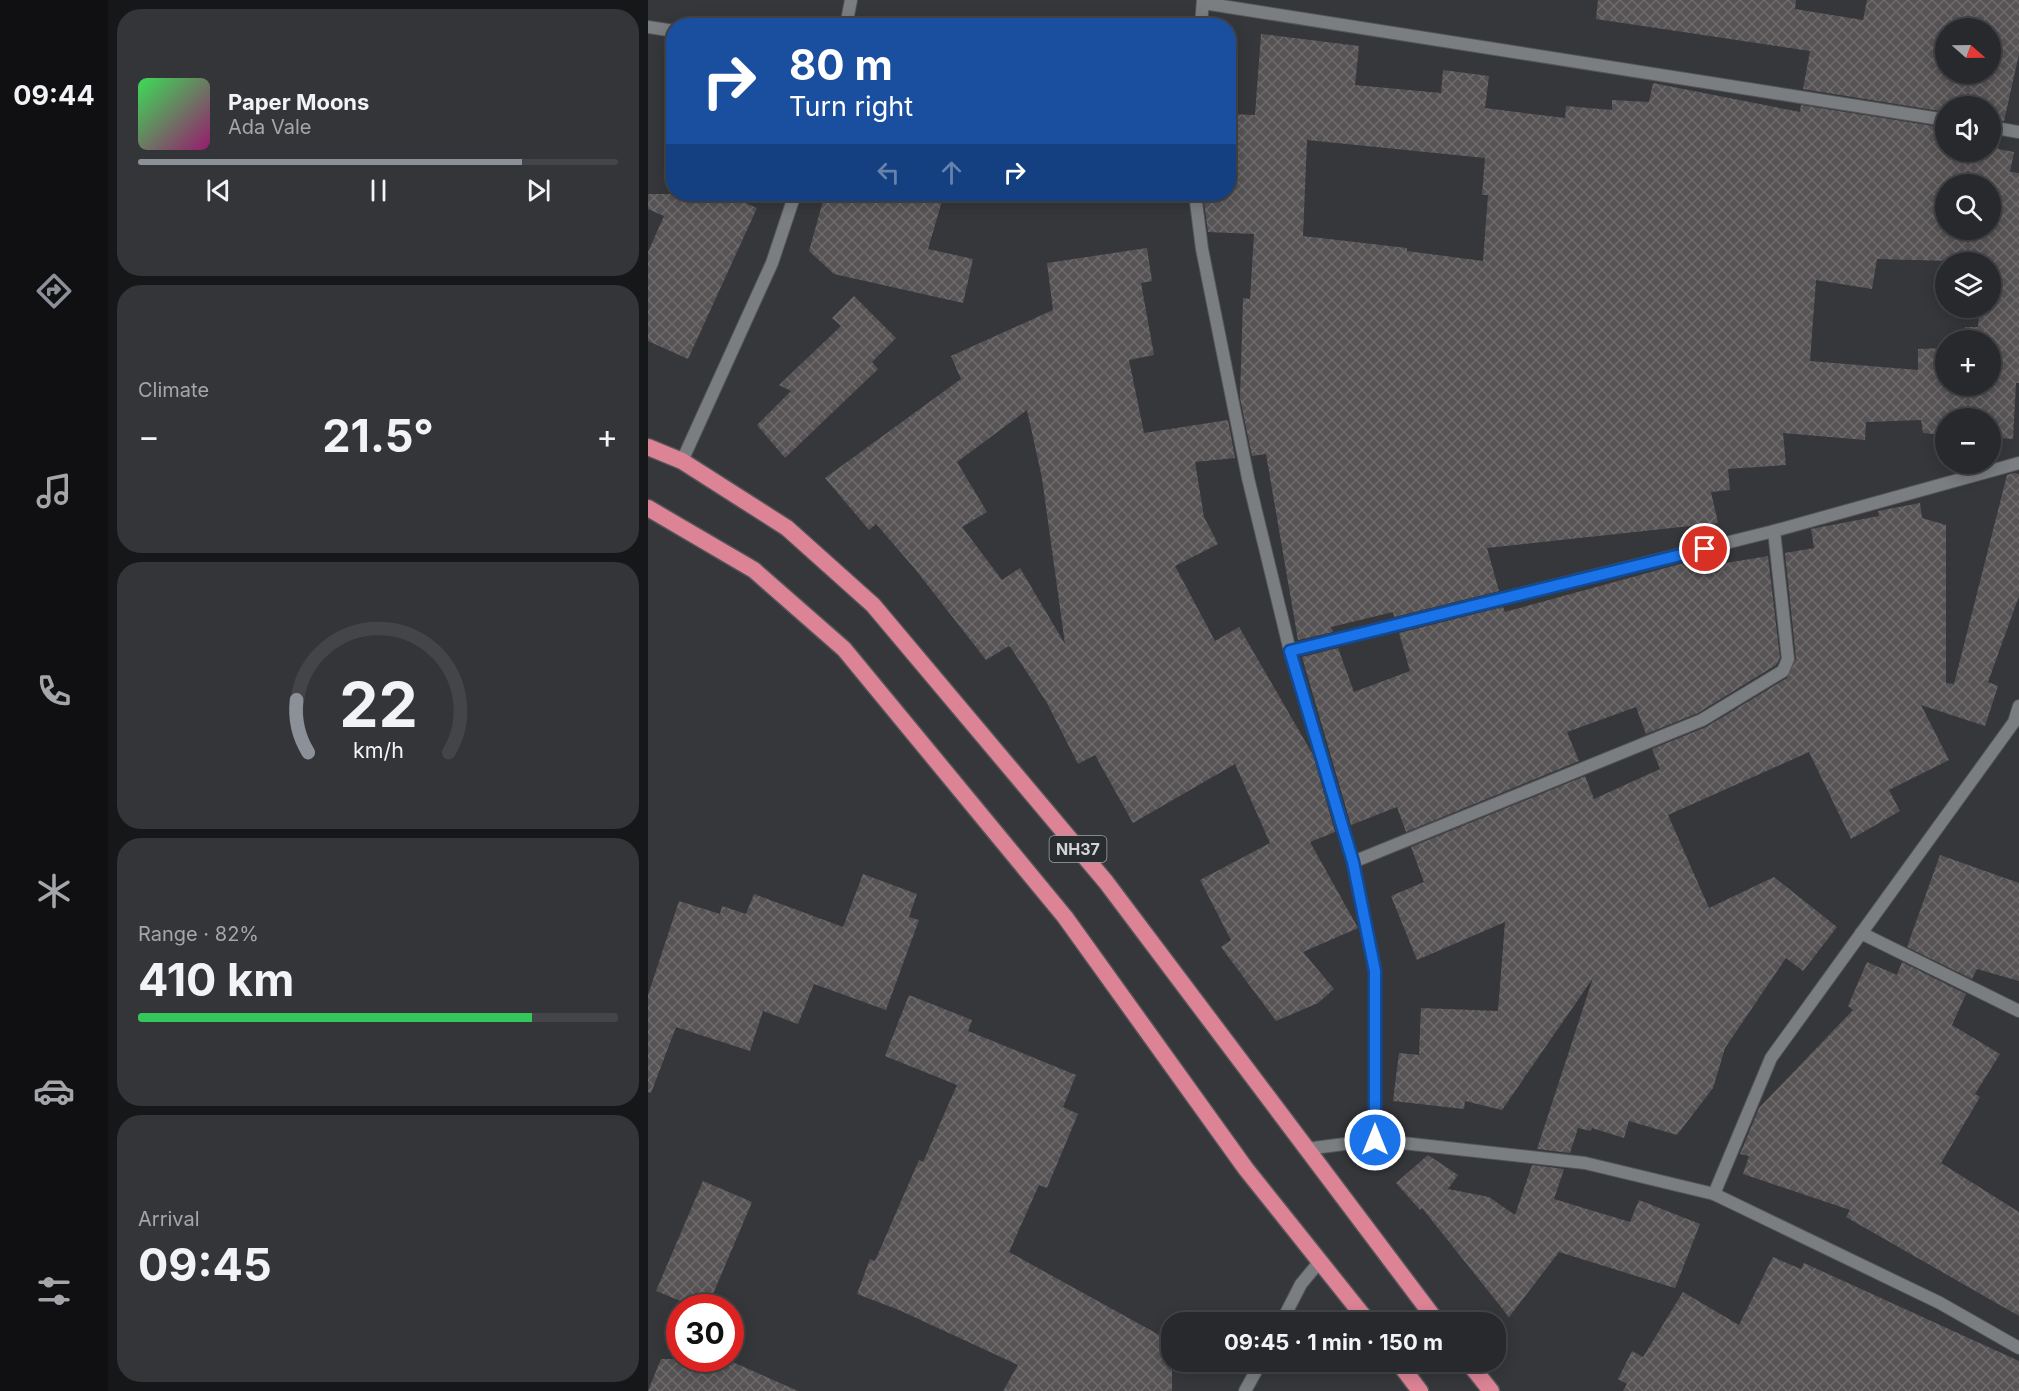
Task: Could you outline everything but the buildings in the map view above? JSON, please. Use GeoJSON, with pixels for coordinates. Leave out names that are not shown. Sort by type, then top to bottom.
{"type":"FeatureCollection","features":[{"type":"Feature","properties":{"kind":"highway","name":"NH37"},"geometry":{"type":"LineString","coordinates":[[648,447],[682,461],[787,528],[873,605],[1106,882],[1430,1312]]}},
{"type":"Feature","properties":{"kind":"highway","name":"NH37"},"geometry":{"type":"LineString","coordinates":[[648,508],[754,570],[844,649],[1065,917],[1246,1169],[1321,1260],[1360,1312]]}},
{"type":"Feature","properties":{"kind":"highway"},"geometry":{"type":"LineString","coordinates":[[1406,1372],[1420,1391]]}},
{"type":"Feature","properties":{"kind":"highway"},"geometry":{"type":"LineString","coordinates":[[1476,1372],[1491,1391]]}},
{"type":"Feature","properties":{"kind":"street"},"geometry":{"type":"LineString","coordinates":[[848,18],[851,0]]}},
{"type":"Feature","properties":{"kind":"street"},"geometry":{"type":"LineString","coordinates":[[1202,18],[1203,2],[1935,118]]}},
{"type":"Feature","properties":{"kind":"street"},"geometry":{"type":"LineString","coordinates":[[648,27],[666,30]]}},
{"type":"Feature","properties":{"kind":"street"},"geometry":{"type":"LineString","coordinates":[[2001,130],[2019,132]]}},
{"type":"Feature","properties":{"kind":"street"},"geometry":{"type":"LineString","coordinates":[[682,461],[772,263],[793,201]]}},
{"type":"Feature","properties":{"kind":"street"},"geometry":{"type":"LineString","coordinates":[[1196,201],[1202,249],[1248,478],[1290,651],[1353,862],[1375,971],[1375,1140]]}},
{"type":"Feature","properties":{"kind":"street"},"geometry":{"type":"LineString","coordinates":[[1290,651],[1774,531],[2019,463]]}},
{"type":"Feature","properties":{"kind":"street"},"geometry":{"type":"LineString","coordinates":[[1353,862],[1702,720],[1783,671],[1788,659],[1774,531]]}},
{"type":"Feature","properties":{"kind":"street"},"geometry":{"type":"LineString","coordinates":[[1714,1194],[1771,1058],[2016,723],[2019,706]]}},
{"type":"Feature","properties":{"kind":"street"},"geometry":{"type":"LineString","coordinates":[[1861,933],[2019,1011]]}},
{"type":"Feature","properties":{"kind":"street"},"geometry":{"type":"LineString","coordinates":[[1306,1149],[1375,1140],[1585,1163],[1714,1194],[1940,1302],[2019,1348]]}},
{"type":"Feature","properties":{"kind":"street"},"geometry":{"type":"LineString","coordinates":[[1287,1312],[1301,1284],[1321,1260]]}},
{"type":"Feature","properties":{"kind":"street"},"geometry":{"type":"LineString","coordinates":[[1245,1391],[1255,1372]]}},
{"type":"Feature","properties":{"kind":"route"},"geometry":{"type":"LineString","coordinates":[[1375,1140],[1375,971],[1353,862],[1290,651],[1705,549]]}}]}
